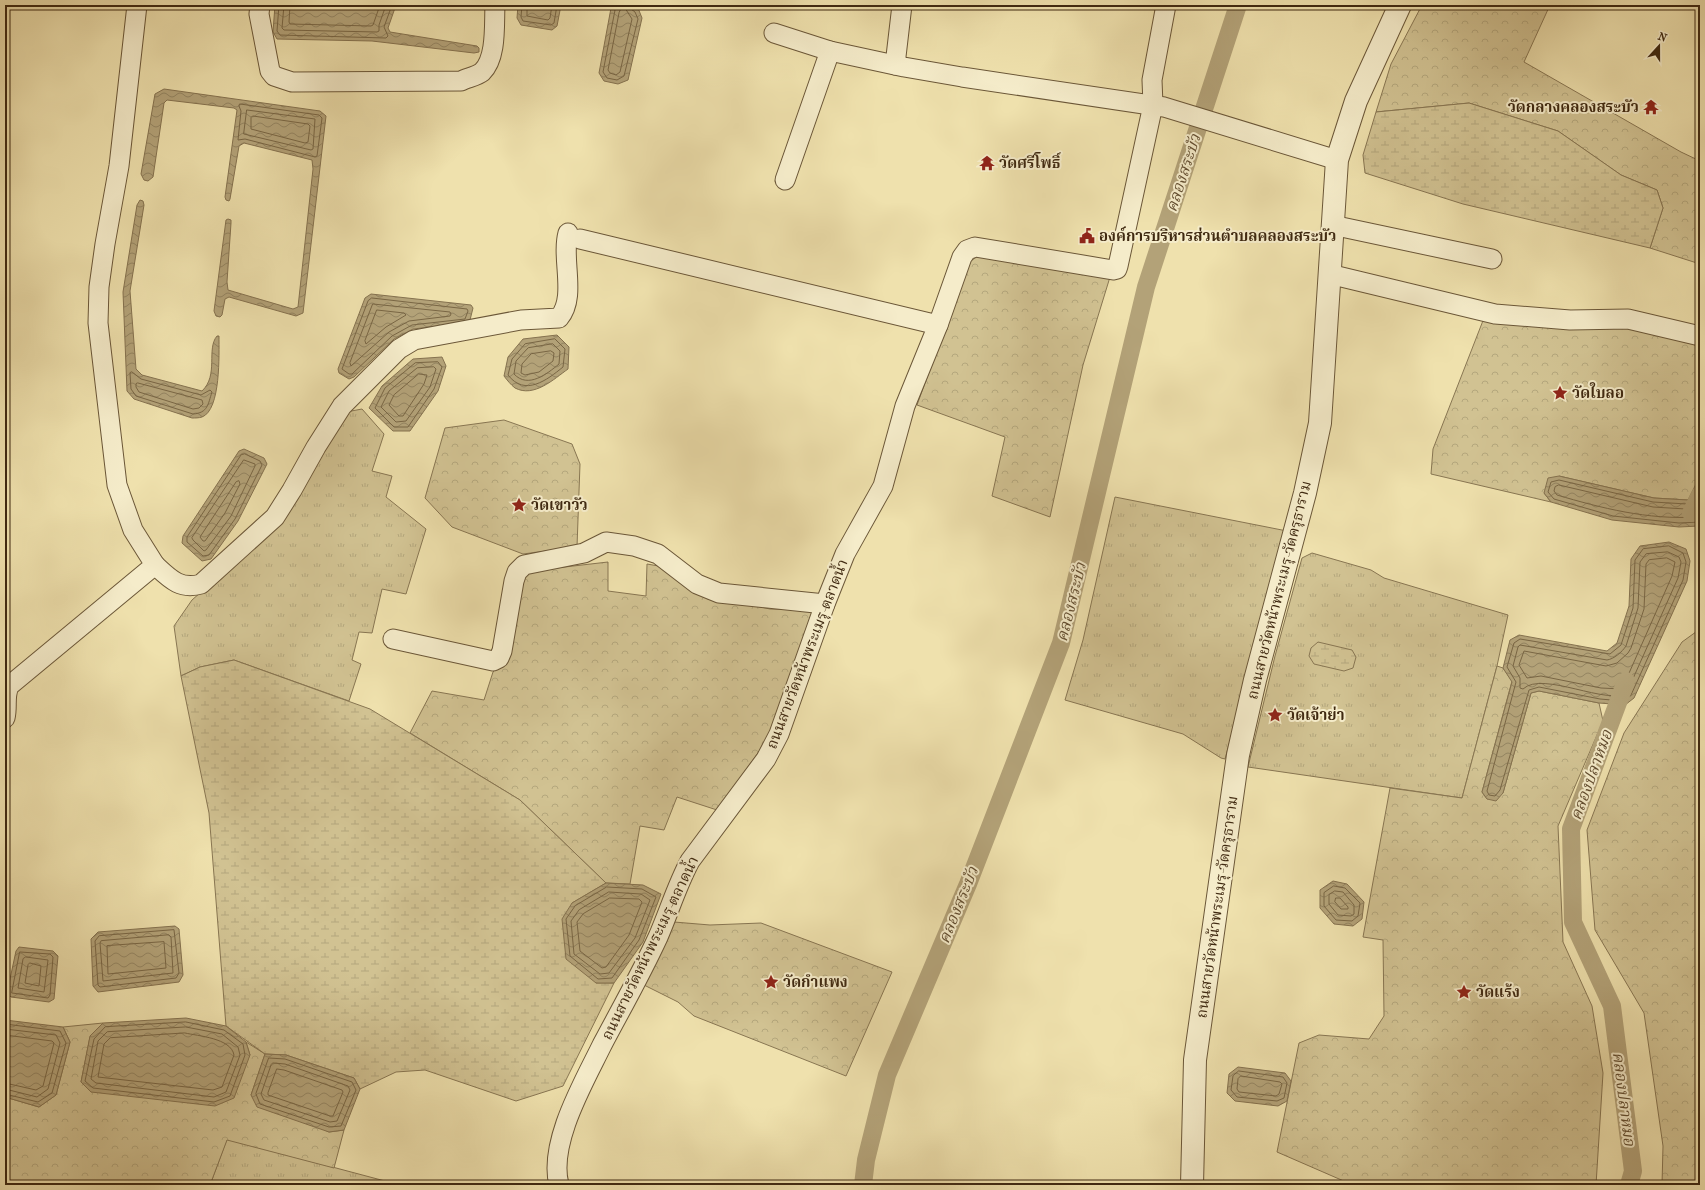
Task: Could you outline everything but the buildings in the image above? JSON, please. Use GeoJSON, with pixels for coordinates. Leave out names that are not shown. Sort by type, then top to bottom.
{"type":"FeatureCollection","features":[{"type":"Feature","properties":{"kind":"street"},"geometry":{"type":"LineString","coordinates":[[136,5],[119,166],[104,244],[99,287],[98,323],[117,485],[133,530],[155,565],[171,580],[181,585],[192,587],[201,584],[275,517],[342,406],[399,349],[414,340],[422,338],[521,320],[559,318],[564,312],[568,300],[566,244],[574,236],[938,325]]}},
{"type":"Feature","properties":{"kind":"street"},"geometry":{"type":"LineString","coordinates":[[260,5],[259,14],[270,71],[274,76],[292,82],[462,81],[482,72],[490,59],[494,44],[495,5]]}},
{"type":"Feature","properties":{"kind":"street"},"geometry":{"type":"LineString","coordinates":[[895,65],[902,5]]}},
{"type":"Feature","properties":{"kind":"street","name":"ถนนสายวัดหน้าพระเมรุ-ตลาดน้ำ"},"geometry":{"type":"LineString","coordinates":[[559,1185],[557,1178],[559,1154],[567,1119],[582,1085],[658,937],[681,878],[690,861],[766,759],[779,734],[825,604],[845,554],[883,486],[905,406],[938,325],[962,257],[967,250],[975,247],[1116,269],[1159,106],[1152,80],[1166,5]]}},
{"type":"Feature","properties":{"kind":"street","name":"ถนนสายวัดหน้าพระเมรุ-วัดครุธาราม"},"geometry":{"type":"LineString","coordinates":[[1192,1185],[1195,1060],[1212,950],[1238,754],[1255,680],[1305,493],[1320,423],[1336,160],[1356,101],[1400,5]]}},
{"type":"Feature","properties":{"kind":"street"},"geometry":{"type":"LineString","coordinates":[[774,34],[830,51],[895,65],[970,79],[1159,106],[1336,160]]}},
{"type":"Feature","properties":{"kind":"street"},"geometry":{"type":"LineString","coordinates":[[785,180],[830,51]]}},
{"type":"Feature","properties":{"kind":"street"},"geometry":{"type":"LineString","coordinates":[[1332,225],[1492,259]]}},
{"type":"Feature","properties":{"kind":"street"},"geometry":{"type":"LineString","coordinates":[[1330,274],[1495,314],[1570,320],[1628,320],[1700,336]]}},
{"type":"Feature","properties":{"kind":"street"},"geometry":{"type":"LineString","coordinates":[[393,639],[493,661],[499,658],[502,651],[517,572],[524,565],[584,553],[606,542],[634,546],[658,554],[697,584],[719,593],[825,604]]}},
{"type":"Feature","properties":{"kind":"street"},"geometry":{"type":"LineString","coordinates":[[5,718],[7,709],[5,695],[9,686],[155,565]]}},
{"type":"Feature","properties":{"kind":"green space"},"geometry":{"type":"Polygon","coordinates":[[[1422,5],[1550,5],[1524,62],[1681,152],[1700,161],[1700,264],[1650,248],[1663,208],[1657,190],[1621,175],[1558,131],[1469,103],[1376,112],[1391,64],[1422,5]]]}},
{"type":"Feature","properties":{"kind":"green space"},"geometry":{"type":"Polygon","coordinates":[[[1469,103],[1558,131],[1621,175],[1657,190],[1663,208],[1650,248],[1463,204],[1365,173],[1363,155],[1376,112],[1469,103]]]}},
{"type":"Feature","properties":{"kind":"green space"},"geometry":{"type":"Polygon","coordinates":[[[980,255],[1110,277],[1083,365],[1050,517],[992,496],[1005,437],[917,405],[969,262],[980,255]]]}},
{"type":"Feature","properties":{"kind":"green space"},"geometry":{"type":"Polygon","coordinates":[[[1484,318],[1628,326],[1700,344],[1700,476],[1688,500],[1654,498],[1559,476],[1544,493],[1551,502],[1431,474],[1433,449],[1484,318]]]}},
{"type":"Feature","properties":{"kind":"green space"},"geometry":{"type":"Polygon","coordinates":[[[362,409],[384,434],[372,471],[392,476],[386,497],[426,529],[406,594],[382,589],[372,633],[359,632],[352,660],[361,664],[349,701],[234,660],[200,667],[181,676],[174,626],[192,600],[286,517],[346,412],[362,409]]]}},
{"type":"Feature","properties":{"kind":"green space"},"geometry":{"type":"Polygon","coordinates":[[[504,420],[572,444],[580,464],[577,547],[523,554],[452,527],[425,498],[445,428],[504,420]]]}},
{"type":"Feature","properties":{"kind":"green space"},"geometry":{"type":"Polygon","coordinates":[[[1115,497],[1287,531],[1225,759],[1183,734],[1065,700],[1083,640],[1115,497]]]}},
{"type":"Feature","properties":{"kind":"green space"},"geometry":{"type":"Polygon","coordinates":[[[1312,553],[1371,570],[1384,578],[1508,615],[1497,666],[1462,798],[1248,767],[1275,656],[1302,558],[1312,553]]]}},
{"type":"Feature","properties":{"kind":"green space"},"geometry":{"type":"Polygon","coordinates":[[[608,562],[608,591],[646,596],[647,564],[670,568],[693,593],[770,609],[815,610],[773,732],[717,810],[677,797],[664,830],[640,826],[630,884],[606,883],[520,800],[410,733],[432,691],[484,700],[493,672],[509,656],[522,582],[530,571],[608,562]]]}},
{"type":"Feature","properties":{"kind":"green space"},"geometry":{"type":"Polygon","coordinates":[[[1700,629],[1700,1185],[1662,1185],[1663,1146],[1644,1013],[1595,930],[1587,830],[1624,733],[1682,642],[1700,629]]]}},
{"type":"Feature","properties":{"kind":"green space"},"geometry":{"type":"Polygon","coordinates":[[[1318,642],[1352,650],[1356,657],[1353,668],[1344,671],[1314,664],[1309,656],[1311,648],[1318,642]]]}},
{"type":"Feature","properties":{"kind":"green space"},"geometry":{"type":"Polygon","coordinates":[[[234,660],[370,709],[520,800],[606,883],[572,903],[596,983],[614,983],[563,1086],[516,1101],[425,1070],[396,1072],[360,1089],[354,1078],[286,1055],[265,1054],[226,1026],[209,813],[181,676],[200,667],[234,660]]]}},
{"type":"Feature","properties":{"kind":"green space"},"geometry":{"type":"Polygon","coordinates":[[[1497,666],[1503,668],[1512,681],[1482,792],[1487,799],[1503,793],[1531,693],[1539,691],[1599,703],[1603,721],[1558,826],[1563,942],[1592,1006],[1603,1073],[1596,1185],[1358,1185],[1346,1182],[1277,1152],[1299,1043],[1319,1035],[1369,1039],[1384,1016],[1383,940],[1363,937],[1390,788],[1462,798],[1497,666]]]}},
{"type":"Feature","properties":{"kind":"green space"},"geometry":{"type":"Polygon","coordinates":[[[674,922],[710,925],[761,923],[892,972],[846,1076],[694,1016],[678,1002],[642,984],[674,922]]]}},
{"type":"Feature","properties":{"kind":"green space"},"geometry":{"type":"Polygon","coordinates":[[[103,1023],[90,1037],[81,1082],[91,1092],[250,1055],[246,1042],[265,1054],[251,1095],[329,1132],[344,1130],[334,1168],[227,1140],[210,1185],[5,1185],[5,1097],[39,1107],[56,1095],[70,1042],[63,1027],[103,1023]]]}},
{"type":"Feature","properties":{"kind":"green space"},"geometry":{"type":"Polygon","coordinates":[[[227,1139],[400,1185],[210,1185],[227,1139]]]}},
{"type":"Feature","properties":{"kind":"water"},"geometry":{"type":"Polygon","coordinates":[[[275,5],[396,5],[388,28],[390,32],[477,46],[479,48],[479,52],[474,53],[372,41],[277,39],[273,32],[275,5]]]}},
{"type":"Feature","properties":{"kind":"water"},"geometry":{"type":"Polygon","coordinates":[[[518,5],[561,5],[557,26],[552,30],[521,25],[517,18],[518,5]]]}},
{"type":"Feature","properties":{"kind":"water"},"geometry":{"type":"Polygon","coordinates":[[[614,5],[627,5],[638,8],[642,18],[628,80],[618,84],[604,81],[599,73],[611,8],[614,5]]]}},
{"type":"Feature","properties":{"kind":"water"},"geometry":{"type":"Polygon","coordinates":[[[164,89],[320,111],[326,116],[303,313],[296,316],[229,297],[225,299],[222,315],[220,317],[216,316],[214,311],[226,220],[228,219],[231,220],[231,223],[227,282],[228,290],[293,309],[298,307],[313,169],[312,160],[244,143],[239,146],[230,199],[229,201],[226,200],[225,197],[237,110],[234,108],[167,100],[164,103],[153,177],[148,181],[144,180],[141,174],[155,94],[164,89]]]}},
{"type":"Feature","properties":{"kind":"water"},"geometry":{"type":"Polygon","coordinates":[[[140,200],[143,201],[144,205],[130,291],[136,369],[142,375],[202,391],[207,385],[210,377],[212,348],[214,341],[217,336],[219,336],[219,368],[216,393],[213,404],[208,412],[202,417],[192,418],[134,399],[127,391],[123,292],[137,205],[140,200]]]}},
{"type":"Feature","properties":{"kind":"water"},"geometry":{"type":"Polygon","coordinates":[[[371,294],[471,305],[473,308],[470,320],[466,323],[413,329],[394,339],[354,377],[349,379],[339,373],[338,369],[365,298],[371,294]]]}},
{"type":"Feature","properties":{"kind":"water"},"geometry":{"type":"Polygon","coordinates":[[[557,335],[569,347],[568,369],[550,382],[536,389],[529,391],[515,388],[504,376],[508,357],[523,339],[557,335]]]}},
{"type":"Feature","properties":{"kind":"water"},"geometry":{"type":"Polygon","coordinates":[[[442,357],[446,366],[438,391],[410,431],[393,431],[369,408],[382,386],[413,359],[442,357]]]}},
{"type":"Feature","properties":{"kind":"water"},"geometry":{"type":"Polygon","coordinates":[[[244,449],[264,458],[267,464],[238,521],[211,559],[202,561],[182,543],[183,536],[239,451],[244,449]]]}},
{"type":"Feature","properties":{"kind":"water"},"geometry":{"type":"Polygon","coordinates":[[[1559,476],[1654,498],[1688,500],[1700,505],[1700,524],[1699,526],[1679,527],[1612,520],[1551,502],[1544,493],[1548,478],[1559,476]]]}},
{"type":"Feature","properties":{"kind":"water"},"geometry":{"type":"Polygon","coordinates":[[[1669,542],[1686,549],[1690,561],[1687,581],[1634,698],[1625,705],[1599,703],[1539,691],[1531,693],[1503,793],[1496,801],[1487,799],[1482,792],[1512,682],[1503,668],[1510,640],[1519,635],[1607,651],[1617,643],[1629,606],[1631,559],[1640,546],[1669,542]]]}},
{"type":"Feature","properties":{"kind":"water"},"geometry":{"type":"Polygon","coordinates":[[[1333,881],[1347,884],[1364,902],[1362,919],[1353,926],[1334,924],[1320,908],[1320,890],[1333,881]]]}},
{"type":"Feature","properties":{"kind":"water"},"geometry":{"type":"Polygon","coordinates":[[[606,883],[643,885],[661,894],[643,942],[614,983],[596,983],[566,959],[562,919],[572,903],[606,883]]]}},
{"type":"Feature","properties":{"kind":"water"},"geometry":{"type":"Polygon","coordinates":[[[175,926],[179,929],[183,975],[179,982],[98,992],[93,986],[91,939],[98,932],[175,926]]]}},
{"type":"Feature","properties":{"kind":"water"},"geometry":{"type":"Polygon","coordinates":[[[19,947],[53,951],[58,956],[54,999],[49,1002],[11,997],[7,993],[16,951],[19,947]]]}},
{"type":"Feature","properties":{"kind":"water"},"geometry":{"type":"Polygon","coordinates":[[[186,1018],[226,1026],[246,1042],[250,1055],[234,1098],[215,1106],[91,1092],[81,1082],[90,1036],[103,1023],[186,1018]]]}},
{"type":"Feature","properties":{"kind":"water"},"geometry":{"type":"Polygon","coordinates":[[[5,1020],[63,1027],[70,1042],[56,1095],[39,1107],[5,1097],[5,1020]]]}},
{"type":"Feature","properties":{"kind":"water"},"geometry":{"type":"Polygon","coordinates":[[[265,1054],[286,1055],[354,1078],[360,1089],[344,1130],[329,1132],[257,1107],[251,1095],[265,1054]]]}},
{"type":"Feature","properties":{"kind":"water"},"geometry":{"type":"Polygon","coordinates":[[[1238,1067],[1285,1073],[1291,1081],[1287,1101],[1278,1106],[1235,1101],[1227,1093],[1229,1074],[1238,1067]]]}},
{"type":"Feature","properties":{"kind":"waterway","name":"คลองสระบัว"},"geometry":{"type":"LineString","coordinates":[[863,1185],[866,1160],[887,1075],[968,884],[1061,643],[1146,287],[1238,5]]}},
{"type":"Feature","properties":{"kind":"waterway","name":"คลองปลาหมอ"},"geometry":{"type":"LineString","coordinates":[[1691,513],[1700,495]]}},
{"type":"Feature","properties":{"kind":"waterway","name":"คลองปลาหมอ"},"geometry":{"type":"LineString","coordinates":[[1626,681],[1571,829],[1573,922],[1612,1006],[1633,1171],[1629,1185]]}},
{"type":"Feature","properties":{"kind":"place","name":"วัดกลางคลองสระบัว"},"geometry":{"type":"Point","coordinates":[1651,107]}},
{"type":"Feature","properties":{"kind":"place","name":"วัดศรีโพธิ์"},"geometry":{"type":"Point","coordinates":[987,163]}},
{"type":"Feature","properties":{"kind":"place","name":"องค์การบริหารส่วนตำบลคลองสระบัว"},"geometry":{"type":"Point","coordinates":[1087,236]}},
{"type":"Feature","properties":{"kind":"place","name":"วัดใบลอ"},"geometry":{"type":"Point","coordinates":[1560,393]}},
{"type":"Feature","properties":{"kind":"place","name":"วัดเขาวัว"},"geometry":{"type":"Point","coordinates":[519,505]}},
{"type":"Feature","properties":{"kind":"place","name":"วัดเจ้าย่า"},"geometry":{"type":"Point","coordinates":[1275,715]}},
{"type":"Feature","properties":{"kind":"place","name":"วัดกำแพง"},"geometry":{"type":"Point","coordinates":[771,982]}},
{"type":"Feature","properties":{"kind":"place","name":"วัดแร้ง"},"geometry":{"type":"Point","coordinates":[1464,992]}}]}
